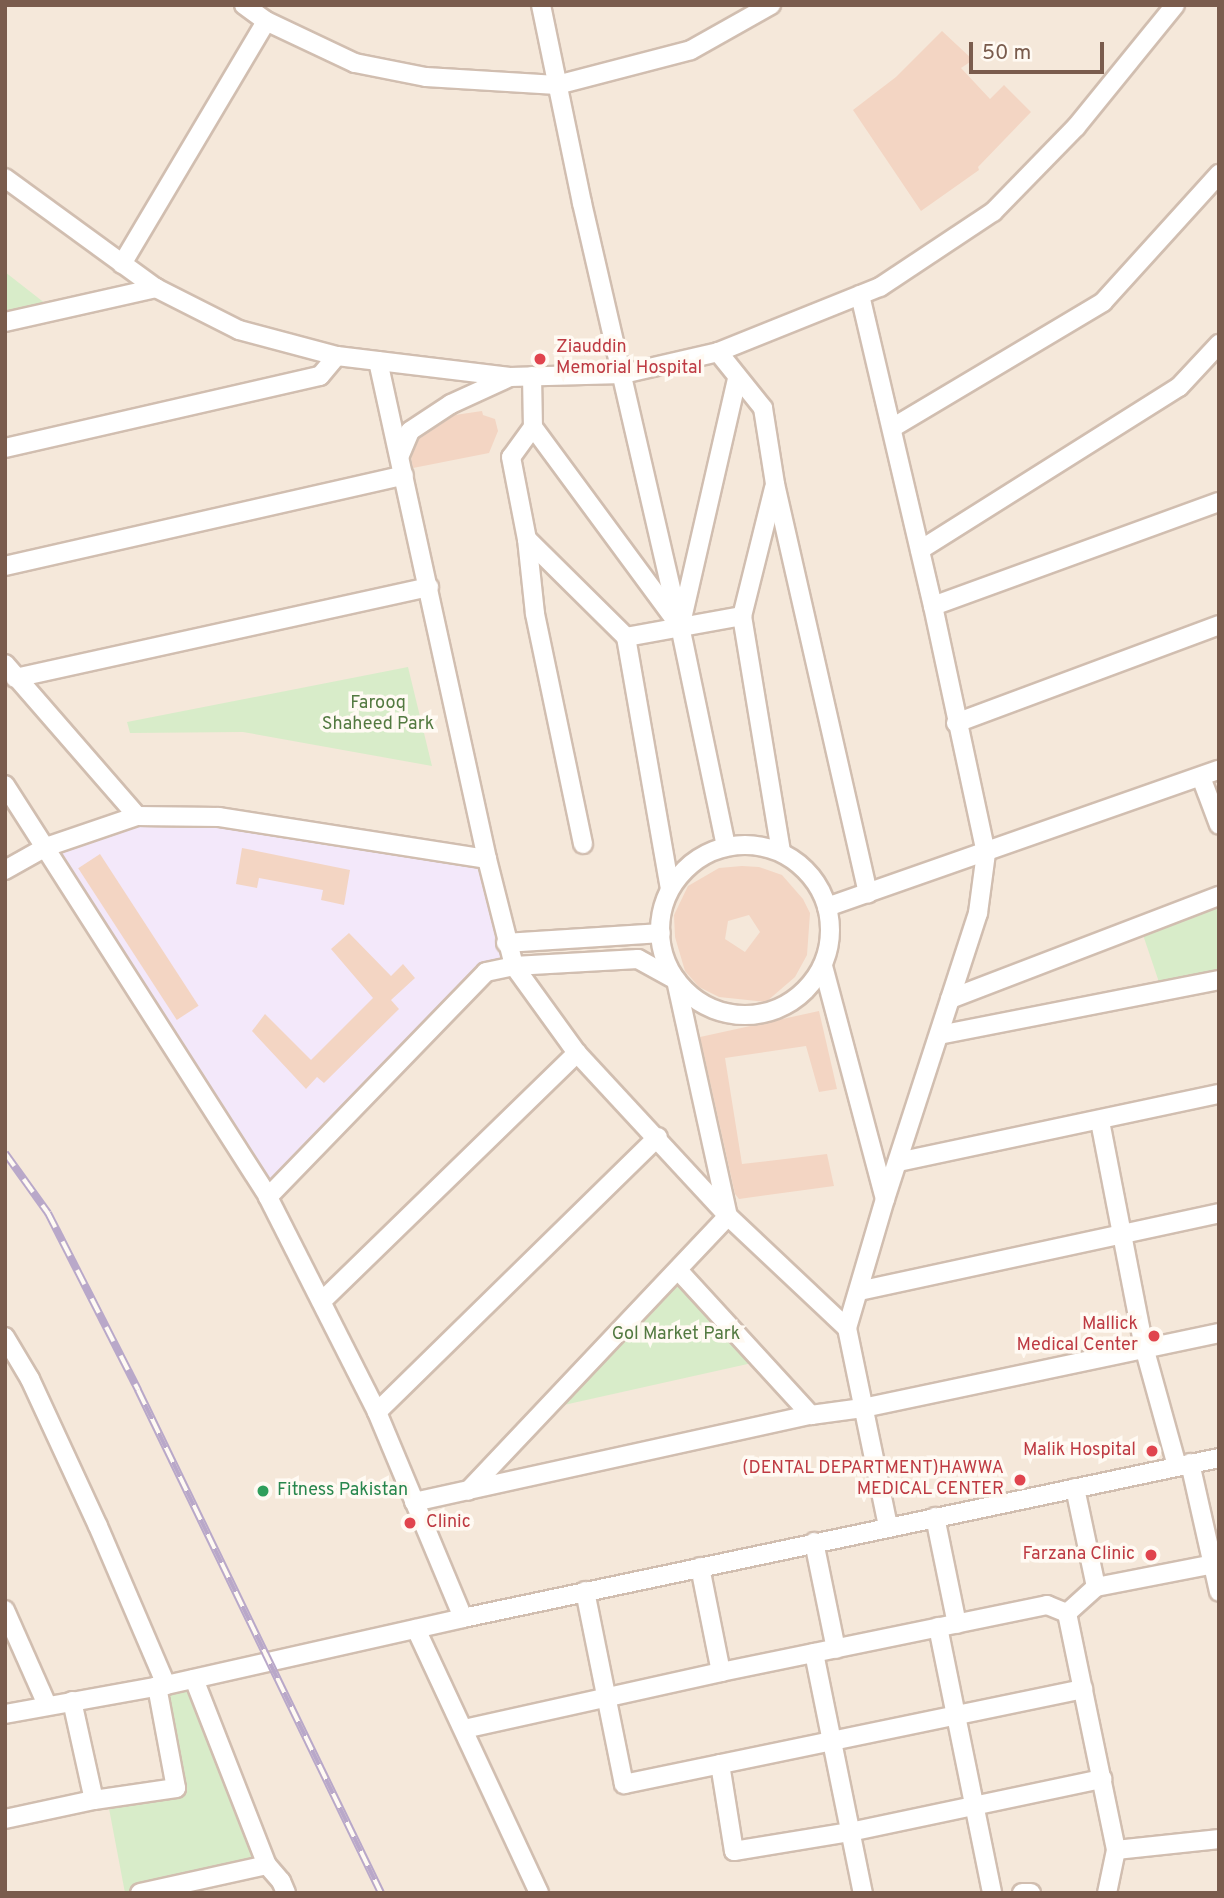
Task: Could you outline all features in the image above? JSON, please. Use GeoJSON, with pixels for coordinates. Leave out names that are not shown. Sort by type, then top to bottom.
{"type":"FeatureCollection","features":[{"type":"Feature","properties":{"kind":"street"},"geometry":{"type":"LineString","coordinates":[[244,5],[266,21],[355,63],[426,77],[557,85],[691,50],[771,5]]}},
{"type":"Feature","properties":{"kind":"street"},"geometry":{"type":"LineString","coordinates":[[541,5],[680,626],[726,846]]}},
{"type":"Feature","properties":{"kind":"street"},"geometry":{"type":"LineString","coordinates":[[8,184],[156,288],[239,330],[337,356],[510,377],[623,374],[718,352],[880,287],[993,212],[1076,127],[1175,5]]}},
{"type":"Feature","properties":{"kind":"street"},"geometry":{"type":"LineString","coordinates":[[122,264],[266,21]]}},
{"type":"Feature","properties":{"kind":"street"},"geometry":{"type":"LineString","coordinates":[[891,428],[1102,302],[1219,174]]}},
{"type":"Feature","properties":{"kind":"street"},"geometry":{"type":"LineString","coordinates":[[5,322],[156,288]]}},
{"type":"Feature","properties":{"kind":"street"},"geometry":{"type":"LineString","coordinates":[[860,295],[933,606],[985,853],[978,914],[885,1199],[847,1328],[888,1526]]}},
{"type":"Feature","properties":{"kind":"street"},"geometry":{"type":"LineString","coordinates":[[920,550],[1180,387],[1219,344]]}},
{"type":"Feature","properties":{"kind":"street"},"geometry":{"type":"LineString","coordinates":[[718,352],[763,408],[775,484],[868,894]]}},
{"type":"Feature","properties":{"kind":"street"},"geometry":{"type":"LineString","coordinates":[[5,448],[320,376],[337,356]]}},
{"type":"Feature","properties":{"kind":"street"},"geometry":{"type":"LineString","coordinates":[[378,361],[487,859],[506,943],[514,966],[577,1053],[658,1136],[728,1216],[847,1328]]}},
{"type":"Feature","properties":{"kind":"street"},"geometry":{"type":"LineString","coordinates":[[532,376],[533,427],[680,626]]}},
{"type":"Feature","properties":{"kind":"street"},"geometry":{"type":"LineString","coordinates":[[400,455],[410,430],[451,404],[510,377]]}},
{"type":"Feature","properties":{"kind":"street"},"geometry":{"type":"LineString","coordinates":[[680,626],[737,378]]}},
{"type":"Feature","properties":{"kind":"street"},"geometry":{"type":"LineString","coordinates":[[533,427],[511,457],[527,539],[535,614],[583,844]]}},
{"type":"Feature","properties":{"kind":"street"},"geometry":{"type":"LineString","coordinates":[[5,566],[404,475]]}},
{"type":"Feature","properties":{"kind":"street"},"geometry":{"type":"LineString","coordinates":[[775,484],[742,616],[781,852]]}},
{"type":"Feature","properties":{"kind":"street"},"geometry":{"type":"LineString","coordinates":[[933,606],[1219,502]]}},
{"type":"Feature","properties":{"kind":"street"},"geometry":{"type":"LineString","coordinates":[[527,539],[626,637],[670,888]]}},
{"type":"Feature","properties":{"kind":"street"},"geometry":{"type":"LineString","coordinates":[[137,816],[10,671],[429,587]]}},
{"type":"Feature","properties":{"kind":"street"},"geometry":{"type":"LineString","coordinates":[[626,637],[742,616]]}},
{"type":"Feature","properties":{"kind":"street"},"geometry":{"type":"LineString","coordinates":[[956,723],[1219,625]]}},
{"type":"Feature","properties":{"kind":"street"},"geometry":{"type":"LineString","coordinates":[[827,907],[1219,770]]}},
{"type":"Feature","properties":{"kind":"street"},"geometry":{"type":"LineString","coordinates":[[1201,776],[1219,825]]}},
{"type":"Feature","properties":{"kind":"street"},"geometry":{"type":"LineString","coordinates":[[5,785],[268,1197],[377,1412],[463,1618]]}},
{"type":"Feature","properties":{"kind":"street"},"geometry":{"type":"LineString","coordinates":[[5,870],[46,847],[137,816],[219,817],[487,859]]}},
{"type":"Feature","properties":{"kind":"street"},"geometry":{"type":"LineString","coordinates":[[268,1197],[486,972],[514,966],[638,959],[676,980],[698,1002],[725,1013],[746,1016],[775,1010],[801,995],[823,966],[830,937],[827,907],[820,889],[805,869],[781,852],[758,845],[726,846],[704,854],[681,873],[670,888],[660,916],[662,948],[676,980],[728,1216]]}},
{"type":"Feature","properties":{"kind":"street"},"geometry":{"type":"LineString","coordinates":[[950,999],[1219,896]]}},
{"type":"Feature","properties":{"kind":"street"},"geometry":{"type":"LineString","coordinates":[[506,943],[661,933]]}},
{"type":"Feature","properties":{"kind":"street"},"geometry":{"type":"LineString","coordinates":[[823,966],[885,1199]]}},
{"type":"Feature","properties":{"kind":"street"},"geometry":{"type":"LineString","coordinates":[[939,1035],[1219,980]]}},
{"type":"Feature","properties":{"kind":"street"},"geometry":{"type":"LineString","coordinates":[[322,1301],[577,1053]]}},
{"type":"Feature","properties":{"kind":"street"},"geometry":{"type":"LineString","coordinates":[[898,1162],[1219,1094]]}},
{"type":"Feature","properties":{"kind":"street"},"geometry":{"type":"LineString","coordinates":[[1100,1121],[1144,1347],[1216,1564],[1219,1591]]}},
{"type":"Feature","properties":{"kind":"street"},"geometry":{"type":"LineString","coordinates":[[377,1412],[658,1136]]}},
{"type":"Feature","properties":{"kind":"street"},"geometry":{"type":"LineString","coordinates":[[859,1291],[1219,1213]]}},
{"type":"Feature","properties":{"kind":"street"},"geometry":{"type":"LineString","coordinates":[[468,1491],[728,1216]]}},
{"type":"Feature","properties":{"kind":"street"},"geometry":{"type":"LineString","coordinates":[[678,1270],[811,1415]]}},
{"type":"Feature","properties":{"kind":"street"},"geometry":{"type":"LineString","coordinates":[[414,1502],[811,1415],[863,1408],[1219,1333]]}},
{"type":"Feature","properties":{"kind":"street"},"geometry":{"type":"LineString","coordinates":[[5,1337],[30,1379],[87,1502],[162,1686],[176,1788],[94,1800],[5,1819]]}},
{"type":"Feature","properties":{"kind":"street"},"geometry":{"type":"LineString","coordinates":[[5,1714],[162,1686],[585,1591],[1219,1458]]}},
{"type":"Feature","properties":{"kind":"street"},"geometry":{"type":"LineString","coordinates":[[1074,1488],[1096,1587]]}},
{"type":"Feature","properties":{"kind":"street"},"geometry":{"type":"LineString","coordinates":[[935,1517],[957,1624]]}},
{"type":"Feature","properties":{"kind":"street"},"geometry":{"type":"LineString","coordinates":[[814,1542],[836,1649]]}},
{"type":"Feature","properties":{"kind":"street"},"geometry":{"type":"LineString","coordinates":[[1067,1613],[1096,1587],[1216,1564]]}},
{"type":"Feature","properties":{"kind":"street"},"geometry":{"type":"LineString","coordinates":[[700,1567],[721,1672]]}},
{"type":"Feature","properties":{"kind":"street"},"geometry":{"type":"LineString","coordinates":[[585,1591],[624,1784],[1083,1689]]}},
{"type":"Feature","properties":{"kind":"street"},"geometry":{"type":"LineString","coordinates":[[464,1729],[721,1672],[1047,1605],[1067,1613]]}},
{"type":"Feature","properties":{"kind":"street"},"geometry":{"type":"LineString","coordinates":[[5,1610],[47,1705]]}},
{"type":"Feature","properties":{"kind":"street"},"geometry":{"type":"LineString","coordinates":[[1067,1613],[1116,1850],[1107,1893]]}},
{"type":"Feature","properties":{"kind":"street"},"geometry":{"type":"LineString","coordinates":[[938,1628],[992,1893]]}},
{"type":"Feature","properties":{"kind":"street"},"geometry":{"type":"LineString","coordinates":[[416,1629],[539,1893]]}},
{"type":"Feature","properties":{"kind":"street"},"geometry":{"type":"LineString","coordinates":[[814,1653],[863,1893]]}},
{"type":"Feature","properties":{"kind":"street"},"geometry":{"type":"LineString","coordinates":[[194,1678],[267,1865],[281,1881],[286,1893]]}},
{"type":"Feature","properties":{"kind":"street"},"geometry":{"type":"LineString","coordinates":[[72,1701],[94,1800]]}},
{"type":"Feature","properties":{"kind":"street"},"geometry":{"type":"LineString","coordinates":[[720,1764],[734,1851],[850,1832],[1102,1779]]}},
{"type":"Feature","properties":{"kind":"street"},"geometry":{"type":"LineString","coordinates":[[1116,1850],[1219,1839]]}},
{"type":"Feature","properties":{"kind":"street"},"geometry":{"type":"LineString","coordinates":[[141,1893],[267,1865]]}},
{"type":"Feature","properties":{"kind":"street"},"geometry":{"type":"LineString","coordinates":[[1022,1893],[1031,1893]]}},
{"type":"Feature","properties":{"kind":"shaded area"},"geometry":{"type":"Polygon","coordinates":[[[5,5],[1219,5],[1219,1893],[5,1893],[5,5]]]}},
{"type":"Feature","properties":{"kind":"shaded area"},"geometry":{"type":"Polygon","coordinates":[[[137,816],[219,817],[487,859],[514,966],[486,972],[268,1197],[46,847],[137,816]]]}},
{"type":"Feature","properties":{"kind":"green space"},"geometry":{"type":"Polygon","coordinates":[[[5,272],[55,311],[5,322],[5,272]]]}},
{"type":"Feature","properties":{"kind":"green space","name":"Farooq Shaheed Park"},"geometry":{"type":"Polygon","coordinates":[[[408,667],[432,766],[243,732],[130,733],[127,722],[408,667]]]}},
{"type":"Feature","properties":{"kind":"green space"},"geometry":{"type":"Polygon","coordinates":[[[1219,896],[1219,980],[1162,991],[1140,926],[1219,896]]]}},
{"type":"Feature","properties":{"kind":"green space","name":"Gol Market Park"},"geometry":{"type":"Polygon","coordinates":[[[678,1270],[761,1361],[546,1409],[678,1270]]]}},
{"type":"Feature","properties":{"kind":"green space"},"geometry":{"type":"Polygon","coordinates":[[[194,1679],[267,1865],[140,1893],[125,1893],[107,1798],[175,1788],[157,1686],[194,1679]]]}},
{"type":"Feature","properties":{"kind":"building"},"geometry":{"type":"Polygon","coordinates":[[[942,31],[973,60],[961,68],[990,99],[1004,85],[1031,112],[978,167],[979,170],[921,211],[853,110],[896,77],[942,31]]]}},
{"type":"Feature","properties":{"kind":"building"},"geometry":{"type":"Polygon","coordinates":[[[482,411],[483,415],[495,419],[498,431],[489,453],[413,468],[411,458],[419,439],[455,415],[482,411]]]}},
{"type":"Feature","properties":{"kind":"building"},"geometry":{"type":"Polygon","coordinates":[[[242,848],[350,870],[344,905],[321,900],[323,890],[259,878],[257,888],[236,884],[242,848]]]}},
{"type":"Feature","properties":{"kind":"building"},"geometry":{"type":"Polygon","coordinates":[[[100,854],[199,1006],[177,1020],[78,868],[100,854]]]}},
{"type":"Feature","properties":{"kind":"building"},"geometry":{"type":"Polygon","coordinates":[[[759,867],[782,875],[803,899],[810,913],[807,955],[795,977],[766,1002],[719,997],[699,987],[685,971],[675,937],[674,915],[688,886],[719,868],[759,867]],[[749,915],[728,921],[725,939],[745,952],[760,932],[749,915]]]}},
{"type":"Feature","properties":{"kind":"building"},"geometry":{"type":"Polygon","coordinates":[[[349,933],[391,976],[403,964],[415,978],[391,1000],[399,1009],[324,1083],[317,1077],[306,1089],[252,1031],[265,1014],[311,1060],[373,998],[331,949],[349,933]]]}},
{"type":"Feature","properties":{"kind":"building"},"geometry":{"type":"Polygon","coordinates":[[[819,1011],[837,1089],[819,1092],[806,1046],[725,1058],[742,1164],[827,1154],[834,1186],[739,1199],[735,1194],[700,1037],[819,1011]]]}},
{"type":"Feature","properties":{"kind":"railway"},"geometry":{"type":"LineString","coordinates":[[5,1153],[48,1213],[138,1390],[381,1893]]}},
{"type":"Feature","properties":{"kind":"place","name":"Ziauddin Memorial Hospital"},"geometry":{"type":"Point","coordinates":[540,359]}},
{"type":"Feature","properties":{"kind":"place","name":"Mallick Medical Center"},"geometry":{"type":"Point","coordinates":[1154,1336]}},
{"type":"Feature","properties":{"kind":"place","name":"Malik Hospital"},"geometry":{"type":"Point","coordinates":[1152,1451]}},
{"type":"Feature","properties":{"kind":"place","name":"(DENTAL DEPARTMENT)HAWWA MEDICAL CENTER"},"geometry":{"type":"Point","coordinates":[1020,1480]}},
{"type":"Feature","properties":{"kind":"place","name":"Fitness Pakistan"},"geometry":{"type":"Point","coordinates":[263,1491]}},
{"type":"Feature","properties":{"kind":"place","name":"Clinic"},"geometry":{"type":"Point","coordinates":[410,1523]}},
{"type":"Feature","properties":{"kind":"place","name":"Farzana Clinic"},"geometry":{"type":"Point","coordinates":[1151,1555]}}]}
